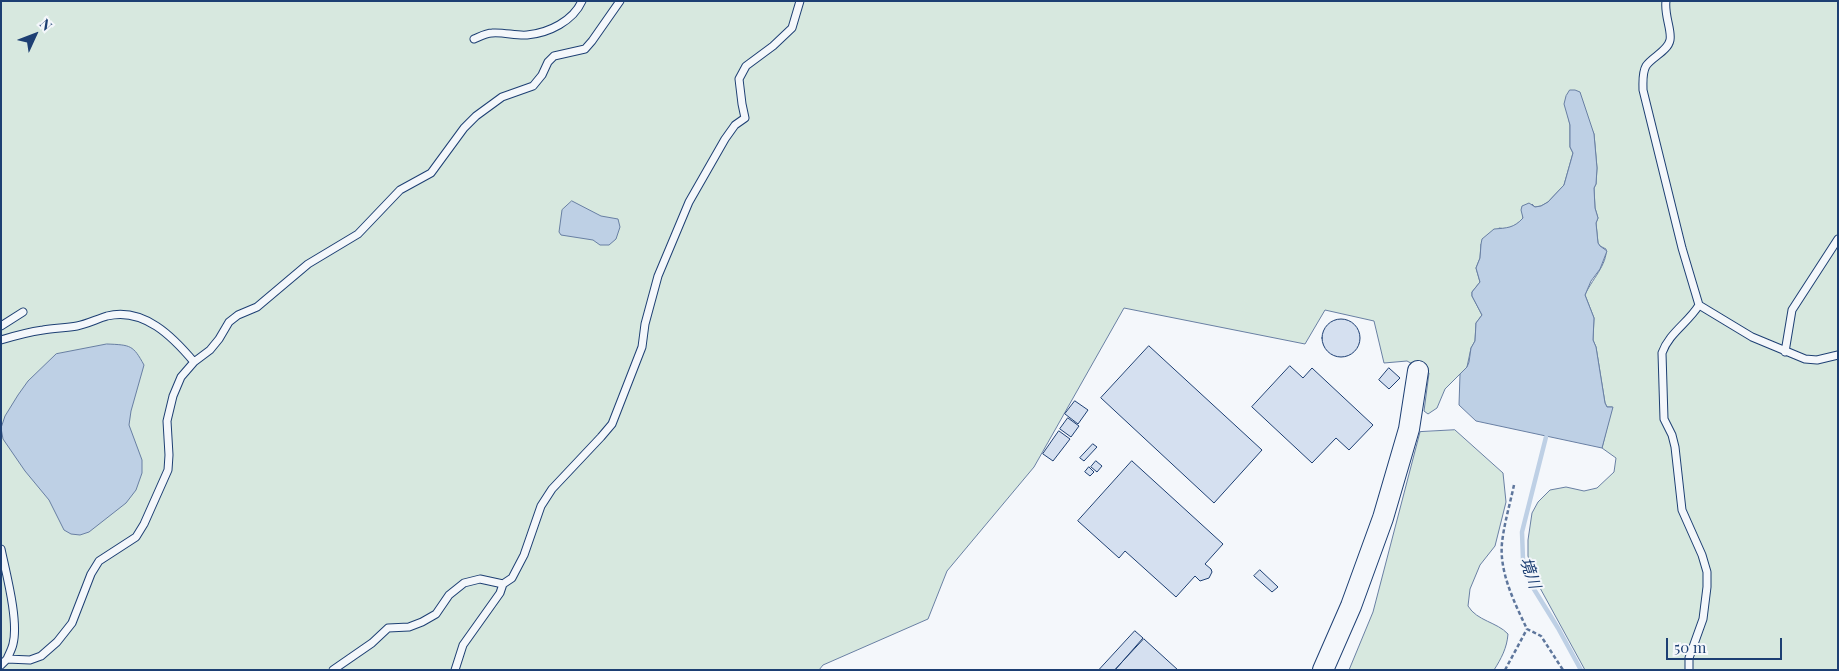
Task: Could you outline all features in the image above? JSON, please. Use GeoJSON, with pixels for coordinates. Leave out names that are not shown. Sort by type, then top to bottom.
{"type":"FeatureCollection","features":[{"type":"Feature","properties":{"kind":"street"},"geometry":{"type":"LineString","coordinates":[[1323,670],[1351,606],[1383,518],[1409,428],[1418,371]]}},
{"type":"Feature","properties":{"kind":"lane"},"geometry":{"type":"LineString","coordinates":[[474,39],[491,33],[527,35],[543,31],[566,21],[573,15],[582,1]]}},
{"type":"Feature","properties":{"kind":"lane"},"geometry":{"type":"LineString","coordinates":[[7,659],[30,660],[41,656],[57,642],[72,623],[91,574],[99,561],[136,537],[144,524],[168,470],[167,421],[173,396],[181,378],[194,362],[210,350],[229,322],[238,315],[257,307],[308,264],[358,234],[400,190],[431,173],[464,128],[476,116],[502,96],[533,86],[554,56],[584,49],[592,42],[620,1]]}},
{"type":"Feature","properties":{"kind":"lane"},"geometry":{"type":"LineString","coordinates":[[455,670],[463,645],[500,593],[503,584],[512,578],[524,555],[541,506],[552,489],[612,424],[642,347],[645,324],[658,276],[689,202],[735,125],[745,118],[739,79],[746,66],[774,46],[792,28],[800,1]]}},
{"type":"Feature","properties":{"kind":"lane"},"geometry":{"type":"LineString","coordinates":[[1666,1],[1665,9],[1670,41],[1668,46],[1645,67],[1643,90],[1682,248],[1699,305],[1752,337],[1785,352],[1805,359],[1817,360],[1838,355]]}},
{"type":"Feature","properties":{"kind":"lane"},"geometry":{"type":"LineString","coordinates":[[1785,352],[1792,310],[1838,239]]}},
{"type":"Feature","properties":{"kind":"lane"},"geometry":{"type":"LineString","coordinates":[[1689,670],[1689,658],[1703,619],[1707,572],[1702,555],[1682,510],[1679,496],[1675,447],[1672,434],[1664,419],[1662,353],[1665,343],[1670,336],[1692,316],[1699,305]]}},
{"type":"Feature","properties":{"kind":"lane"},"geometry":{"type":"LineString","coordinates":[[1,326],[22,312]]}},
{"type":"Feature","properties":{"kind":"lane"},"geometry":{"type":"LineString","coordinates":[[1,340],[43,330],[78,326],[108,316],[129,315],[160,328],[175,340],[194,362]]}},
{"type":"Feature","properties":{"kind":"lane"},"geometry":{"type":"LineString","coordinates":[[1,549],[11,594],[14,628],[13,644],[7,659],[1,665]]}},
{"type":"Feature","properties":{"kind":"lane"},"geometry":{"type":"LineString","coordinates":[[333,670],[372,643],[388,628],[408,627],[436,614],[449,595],[464,583],[480,579],[503,584]]}},
{"type":"Feature","properties":{"kind":"path"},"geometry":{"type":"LineString","coordinates":[[1514,485],[1502,544],[1505,575],[1527,629],[1541,636],[1563,670]]}},
{"type":"Feature","properties":{"kind":"path"},"geometry":{"type":"LineString","coordinates":[[1505,670],[1527,629]]}},
{"type":"Feature","properties":{"kind":"shaded area"},"geometry":{"type":"Polygon","coordinates":[[[1,1],[1838,1],[1838,670],[1585,670],[1534,577],[1528,556],[1528,540],[1532,513],[1538,502],[1550,490],[1566,487],[1584,491],[1597,488],[1614,472],[1616,458],[1602,448],[1612,407],[1607,407],[1605,403],[1596,347],[1593,340],[1594,318],[1585,295],[1602,267],[1606,255],[1606,249],[1598,243],[1596,223],[1598,218],[1595,208],[1594,188],[1597,168],[1594,134],[1590,126],[1568,116],[1570,147],[1573,153],[1564,185],[1548,202],[1535,207],[1532,204],[1518,223],[1509,228],[1499,228],[1481,244],[1480,258],[1476,268],[1480,282],[1472,292],[1472,296],[1482,315],[1476,323],[1475,341],[1471,348],[1467,367],[1445,389],[1437,408],[1428,414],[1424,411],[1429,373],[1407,361],[1384,363],[1374,321],[1325,310],[1305,344],[1124,308],[1034,467],[947,571],[928,619],[823,665],[819,670],[1,670],[1,1]]]}},
{"type":"Feature","properties":{"kind":"shaded area"},"geometry":{"type":"Polygon","coordinates":[[[1455,430],[1503,473],[1506,502],[1495,546],[1480,565],[1470,589],[1468,606],[1476,615],[1508,634],[1503,653],[1494,670],[1349,670],[1373,612],[1420,432],[1455,430]]]}},
{"type":"Feature","properties":{"kind":"water"},"geometry":{"type":"Polygon","coordinates":[[[1570,90],[1580,92],[1594,134],[1597,168],[1594,188],[1595,208],[1598,218],[1596,223],[1598,243],[1607,251],[1600,269],[1591,281],[1585,295],[1594,318],[1593,340],[1596,347],[1605,403],[1607,407],[1613,407],[1602,448],[1476,421],[1459,405],[1460,374],[1469,362],[1471,348],[1475,341],[1476,323],[1482,315],[1472,296],[1472,292],[1480,282],[1476,268],[1480,258],[1482,239],[1494,229],[1513,226],[1523,218],[1522,206],[1529,203],[1535,207],[1541,206],[1548,202],[1564,185],[1573,153],[1570,147],[1570,125],[1564,104],[1570,90]]]}},
{"type":"Feature","properties":{"kind":"water"},"geometry":{"type":"Polygon","coordinates":[[[572,201],[601,216],[618,219],[620,227],[616,239],[609,245],[600,245],[593,240],[561,235],[559,232],[562,210],[572,201]]]}},
{"type":"Feature","properties":{"kind":"water"},"geometry":{"type":"Polygon","coordinates":[[[107,344],[130,347],[137,353],[144,365],[129,425],[142,460],[142,473],[136,490],[126,503],[89,532],[80,535],[71,534],[64,530],[49,500],[25,471],[3,439],[1,428],[5,416],[28,381],[56,354],[107,344]]]}},
{"type":"Feature","properties":{"kind":"building"},"geometry":{"type":"Polygon","coordinates":[[[1341,319],[1354,325],[1360,338],[1354,351],[1341,357],[1328,351],[1322,338],[1328,325],[1341,319]]]}},
{"type":"Feature","properties":{"kind":"building"},"geometry":{"type":"Polygon","coordinates":[[[1149,346],[1262,450],[1214,503],[1101,398],[1149,346]]]}},
{"type":"Feature","properties":{"kind":"building"},"geometry":{"type":"Polygon","coordinates":[[[1290,366],[1303,378],[1312,368],[1373,425],[1349,450],[1336,438],[1312,463],[1252,407],[1290,366]]]}},
{"type":"Feature","properties":{"kind":"building"},"geometry":{"type":"Polygon","coordinates":[[[1389,368],[1400,378],[1389,389],[1379,380],[1389,368]]]}},
{"type":"Feature","properties":{"kind":"building"},"geometry":{"type":"Polygon","coordinates":[[[1075,401],[1088,410],[1078,424],[1065,414],[1075,401]]]}},
{"type":"Feature","properties":{"kind":"building"},"geometry":{"type":"Polygon","coordinates":[[[1068,418],[1079,426],[1071,437],[1060,429],[1068,418]]]}},
{"type":"Feature","properties":{"kind":"building"},"geometry":{"type":"Polygon","coordinates":[[[1059,431],[1070,439],[1053,461],[1043,454],[1059,431]]]}},
{"type":"Feature","properties":{"kind":"building"},"geometry":{"type":"Polygon","coordinates":[[[1093,444],[1097,447],[1084,461],[1080,458],[1093,444]]]}},
{"type":"Feature","properties":{"kind":"building"},"geometry":{"type":"Polygon","coordinates":[[[1096,461],[1102,466],[1097,472],[1091,467],[1096,461]]]}},
{"type":"Feature","properties":{"kind":"building"},"geometry":{"type":"Polygon","coordinates":[[[1132,461],[1223,544],[1205,564],[1212,572],[1209,578],[1200,581],[1195,576],[1176,597],[1125,551],[1119,558],[1078,521],[1132,461]]]}},
{"type":"Feature","properties":{"kind":"building"},"geometry":{"type":"Polygon","coordinates":[[[1089,467],[1094,472],[1090,476],[1085,472],[1089,467]]]}},
{"type":"Feature","properties":{"kind":"building"},"geometry":{"type":"Polygon","coordinates":[[[1260,570],[1278,587],[1272,592],[1254,576],[1260,570]]]}},
{"type":"Feature","properties":{"kind":"building"},"geometry":{"type":"Polygon","coordinates":[[[1135,631],[1143,638],[1115,670],[1099,670],[1135,631]]]}},
{"type":"Feature","properties":{"kind":"building"},"geometry":{"type":"Polygon","coordinates":[[[1144,639],[1178,670],[1115,670],[1144,639]]]}},
{"type":"Feature","properties":{"kind":"waterway","name":"境川"},"geometry":{"type":"LineString","coordinates":[[1546,437],[1522,532],[1523,560],[1532,586],[1581,670]]}}]}
